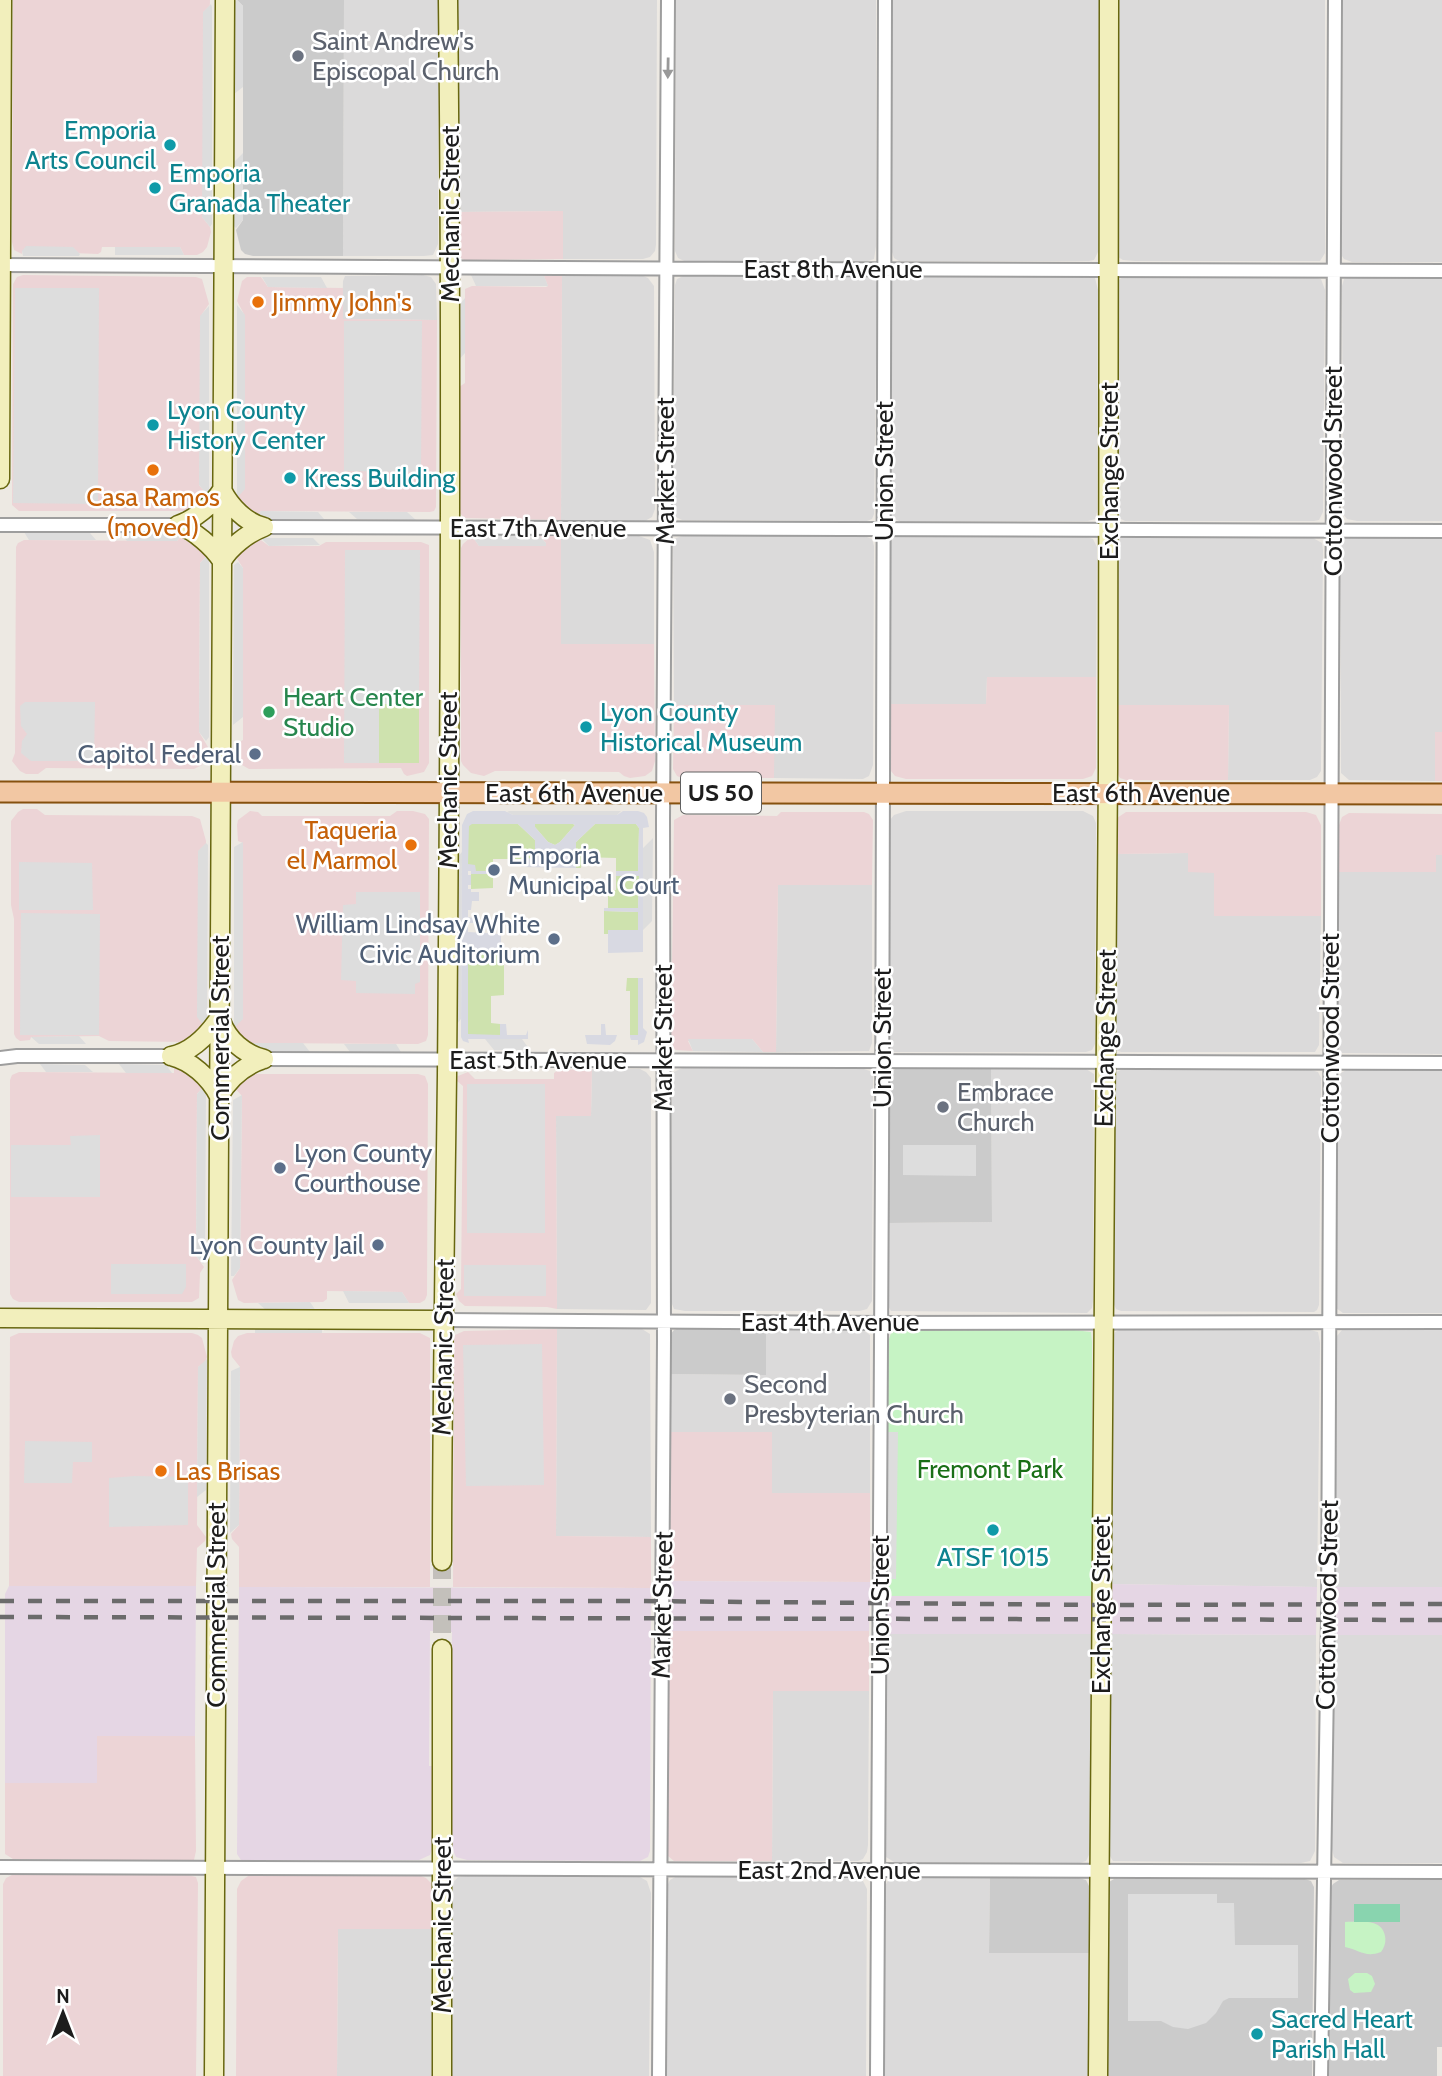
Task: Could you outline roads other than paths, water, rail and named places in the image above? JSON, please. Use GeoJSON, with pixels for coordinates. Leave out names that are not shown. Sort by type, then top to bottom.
{"type":"FeatureCollection","features":[{"type":"Feature","properties":{"kind":"main road","name":"East 6th Avenue"},"geometry":{"type":"LineString","coordinates":[[0,792],[1442,794]]}},
{"type":"Feature","properties":{"kind":"street"},"geometry":{"type":"LineString","coordinates":[[0,479],[2,0]]}},
{"type":"Feature","properties":{"kind":"street","name":"Commercial Street"},"geometry":{"type":"LineString","coordinates":[[214,2076],[225,0]]}},
{"type":"Feature","properties":{"kind":"street","name":"Mechanic Street"},"geometry":{"type":"LineString","coordinates":[[442,1561],[451,268],[448,0]]}},
{"type":"Feature","properties":{"kind":"street","name":"Market Street"},"geometry":{"type":"LineString","coordinates":[[659,2076],[668,0]]}},
{"type":"Feature","properties":{"kind":"street","name":"Union Street"},"geometry":{"type":"LineString","coordinates":[[877,2076],[882,1323],[884,0]]}},
{"type":"Feature","properties":{"kind":"street","name":"Exchange Street"},"geometry":{"type":"LineString","coordinates":[[1098,2076],[1108,793],[1109,0]]}},
{"type":"Feature","properties":{"kind":"street","name":"Cottonwood Street"},"geometry":{"type":"LineString","coordinates":[[1321,2076],[1328,1619],[1335,0]]}},
{"type":"Feature","properties":{"kind":"street","name":"East 8th Avenue"},"geometry":{"type":"LineString","coordinates":[[1,265],[1442,271]]}},
{"type":"Feature","properties":{"kind":"street"},"geometry":{"type":"LineString","coordinates":[[0,525],[178,524],[189,520],[222,490],[229,503],[253,524],[264,527]]}},
{"type":"Feature","properties":{"kind":"street"},"geometry":{"type":"LineString","coordinates":[[178,524],[190,530],[222,561],[247,537],[264,527]]}},
{"type":"Feature","properties":{"kind":"street","name":"East 7th Avenue"},"geometry":{"type":"LineString","coordinates":[[264,527],[1442,531]]}},
{"type":"Feature","properties":{"kind":"street"},"geometry":{"type":"LineString","coordinates":[[171,1056],[190,1049],[220,1017],[229,1037],[246,1052],[264,1059]]}},
{"type":"Feature","properties":{"kind":"street"},"geometry":{"type":"LineString","coordinates":[[0,1058],[171,1056],[190,1063],[211,1083],[219,1096],[232,1079],[251,1064],[264,1059]]}},
{"type":"Feature","properties":{"kind":"street","name":"East 5th Avenue"},"geometry":{"type":"LineString","coordinates":[[264,1059],[1442,1063]]}},
{"type":"Feature","properties":{"kind":"street","name":"East 4th Avenue"},"geometry":{"type":"LineString","coordinates":[[0,1318],[882,1323],[1442,1322]]}},
{"type":"Feature","properties":{"kind":"street","name":"Mechanic Street"},"geometry":{"type":"LineString","coordinates":[[442,1649],[442,2076]]}},
{"type":"Feature","properties":{"kind":"street","name":"East 2nd Avenue"},"geometry":{"type":"LineString","coordinates":[[0,1867],[1442,1872]]}},
{"type":"Feature","properties":{"kind":"tunnel"},"geometry":{"type":"LineString","coordinates":[[442,1561],[442,1649]]}},
{"type":"Feature","properties":{"kind":"railway"},"geometry":{"type":"LineString","coordinates":[[0,1601],[1442,1604]]}},
{"type":"Feature","properties":{"kind":"railway"},"geometry":{"type":"LineString","coordinates":[[0,1617],[1442,1620]]}},
{"type":"Feature","properties":{"kind":"place","name":"Saint Andrew's Episcopal Church"},"geometry":{"type":"Point","coordinates":[298,56]}},
{"type":"Feature","properties":{"kind":"place","name":"Emporia Arts Council"},"geometry":{"type":"Point","coordinates":[170,145]}},
{"type":"Feature","properties":{"kind":"place","name":"Emporia Granada Theater"},"geometry":{"type":"Point","coordinates":[155,188]}},
{"type":"Feature","properties":{"kind":"place","name":"Jimmy John's"},"geometry":{"type":"Point","coordinates":[258,302]}},
{"type":"Feature","properties":{"kind":"place","name":"Lyon County History Center"},"geometry":{"type":"Point","coordinates":[153,425]}},
{"type":"Feature","properties":{"kind":"place","name":"Casa Ramos (moved)"},"geometry":{"type":"Point","coordinates":[153,470]}},
{"type":"Feature","properties":{"kind":"place","name":"Kress Building"},"geometry":{"type":"Point","coordinates":[290,478]}},
{"type":"Feature","properties":{"kind":"place","name":"Heart Center Studio"},"geometry":{"type":"Point","coordinates":[269,712]}},
{"type":"Feature","properties":{"kind":"place","name":"Lyon County Historical Museum"},"geometry":{"type":"Point","coordinates":[586,727]}},
{"type":"Feature","properties":{"kind":"place","name":"Capitol Federal"},"geometry":{"type":"Point","coordinates":[255,754]}},
{"type":"Feature","properties":{"kind":"place","name":"Taqueria el Marmol"},"geometry":{"type":"Point","coordinates":[411,845]}},
{"type":"Feature","properties":{"kind":"place","name":"Emporia Municipal Court"},"geometry":{"type":"Point","coordinates":[494,870]}},
{"type":"Feature","properties":{"kind":"place","name":"William Lindsay White Civic Auditorium"},"geometry":{"type":"Point","coordinates":[554,939]}},
{"type":"Feature","properties":{"kind":"place","name":"Embrace Church"},"geometry":{"type":"Point","coordinates":[943,1107]}},
{"type":"Feature","properties":{"kind":"place","name":"Lyon County Courthouse"},"geometry":{"type":"Point","coordinates":[280,1168]}},
{"type":"Feature","properties":{"kind":"place","name":"Lyon County Jail"},"geometry":{"type":"Point","coordinates":[378,1245]}},
{"type":"Feature","properties":{"kind":"place","name":"Second Presbyterian Church"},"geometry":{"type":"Point","coordinates":[730,1399]}},
{"type":"Feature","properties":{"kind":"place","name":"Las Brisas"},"geometry":{"type":"Point","coordinates":[161,1471]}},
{"type":"Feature","properties":{"kind":"place","name":"ATSF 1015"},"geometry":{"type":"Point","coordinates":[993,1530]}},
{"type":"Feature","properties":{"kind":"place","name":"Sacred Heart Parish Hall"},"geometry":{"type":"Point","coordinates":[1257,2034]}},
{"type":"Feature","properties":{"kind":"park label","name":"Fremont Park"},"geometry":{"type":"Point","coordinates":[990,1469]}}]}
